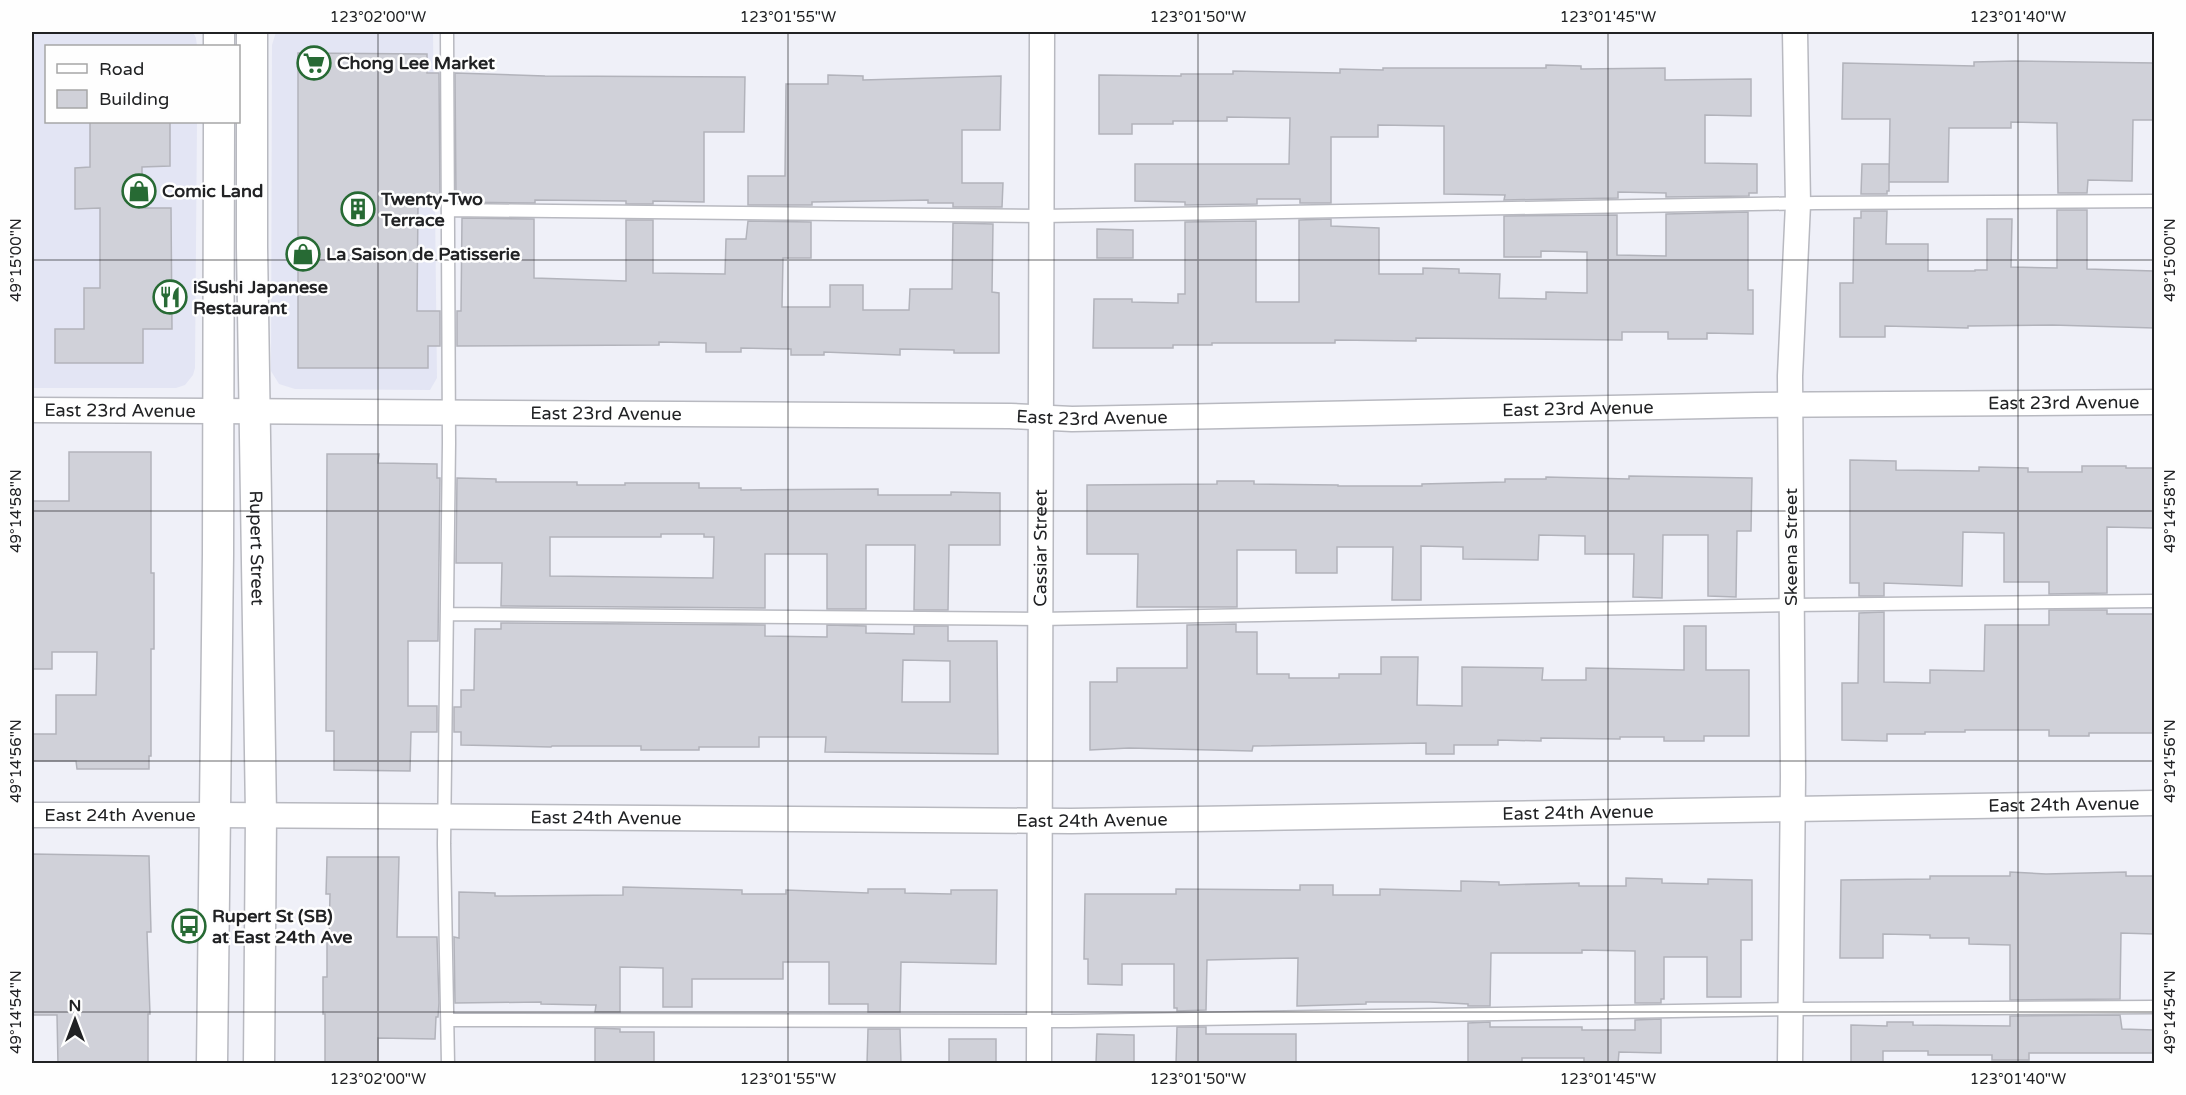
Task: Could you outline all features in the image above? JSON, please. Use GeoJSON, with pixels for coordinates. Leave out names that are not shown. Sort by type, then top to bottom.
{"type":"FeatureCollection","features":[{"type":"Feature","properties":{"kind":"street","name":"Rupert Street"},"geometry":{"type":"LineString","coordinates":[[252,32],[254,412],[261,815],[259,1064]]}},
{"type":"Feature","properties":{"kind":"street","name":"Cassiar Street"},"geometry":{"type":"LineString","coordinates":[[1039,1064],[1042,32]]}},
{"type":"Feature","properties":{"kind":"street","name":"Skeena Street"},"geometry":{"type":"LineString","coordinates":[[1790,1064],[1792,809],[1790,405],[1798,204],[1795,32]]}},
{"type":"Feature","properties":{"kind":"street","name":"Rupert Street"},"geometry":{"type":"LineString","coordinates":[[212,1064],[216,815],[219,123]]}},
{"type":"Feature","properties":{"kind":"street","name":"East 23rd Avenue"},"geometry":{"type":"LineString","coordinates":[[32,410],[1072,419],[1790,405],[2154,402]]}},
{"type":"Feature","properties":{"kind":"street","name":"East 24th Avenue"},"geometry":{"type":"LineString","coordinates":[[32,815],[1041,821],[2154,803]]}},
{"type":"Feature","properties":{"kind":"lane"},"geometry":{"type":"LineString","coordinates":[[447,32],[449,443],[444,816],[448,1064]]}},
{"type":"Feature","properties":{"kind":"lane"},"geometry":{"type":"LineString","coordinates":[[448,210],[1042,216],[1798,204],[2154,201]]}},
{"type":"Feature","properties":{"kind":"lane"},"geometry":{"type":"LineString","coordinates":[[447,614],[1040,619],[1791,605],[2154,601]]}},
{"type":"Feature","properties":{"kind":"lane"},"geometry":{"type":"LineString","coordinates":[[448,1020],[1039,1021],[1791,1009],[2154,1007]]}},
{"type":"Feature","properties":{"kind":"shaded area"},"geometry":{"type":"Polygon","coordinates":[[[32,32],[193,32],[197,45],[45,45],[45,123],[197,123],[195,368],[193,375],[185,385],[176,388],[32,388],[32,32]]]}},
{"type":"Feature","properties":{"kind":"shaded area","name":"Twenty-Two Terrace"},"geometry":{"type":"Polygon","coordinates":[[[276,32],[433,32],[437,378],[430,390],[295,389],[279,384],[271,371],[272,45],[276,32]]]}},
{"type":"Feature","properties":{"kind":"building","name":"Twenty-Two Terrace"},"geometry":{"type":"Polygon","coordinates":[[[298,53],[427,54],[427,73],[439,73],[440,204],[418,204],[417,311],[440,311],[440,346],[428,346],[428,368],[298,368],[298,53]]]}},
{"type":"Feature","properties":{"kind":"building"},"geometry":{"type":"Polygon","coordinates":[[[1974,62],[2154,63],[2154,120],[2133,120],[2132,181],[2088,180],[2087,193],[2058,193],[2057,123],[2011,122],[2011,128],[1949,128],[1948,182],[1889,182],[1890,119],[1842,119],[1843,63],[1974,66],[1974,62]]]}},
{"type":"Feature","properties":{"kind":"building"},"geometry":{"type":"Polygon","coordinates":[[[1546,65],[1581,66],[1581,69],[1665,68],[1665,80],[1751,79],[1751,116],[1705,115],[1705,163],[1757,164],[1757,193],[1749,193],[1749,196],[1666,197],[1666,193],[1618,192],[1618,198],[1504,200],[1505,195],[1444,194],[1444,126],[1378,125],[1378,137],[1331,137],[1331,203],[1300,203],[1300,199],[1257,199],[1257,204],[1185,205],[1185,202],[1135,201],[1135,164],[1289,164],[1290,118],[1227,117],[1227,121],[1132,124],[1132,134],[1099,134],[1099,75],[1181,76],[1181,74],[1233,74],[1233,71],[1340,73],[1340,69],[1546,68],[1546,65]]]}},
{"type":"Feature","properties":{"kind":"building"},"geometry":{"type":"Polygon","coordinates":[[[455,73],[745,77],[744,132],[704,132],[704,202],[653,201],[653,204],[626,204],[626,201],[535,200],[535,203],[456,202],[455,73]]]}},
{"type":"Feature","properties":{"kind":"building"},"geometry":{"type":"Polygon","coordinates":[[[828,75],[863,76],[863,80],[1001,76],[1000,130],[962,130],[962,183],[1003,183],[1002,207],[953,207],[953,203],[928,203],[928,200],[748,205],[748,176],[785,176],[786,84],[828,84],[828,75]]]}},
{"type":"Feature","properties":{"kind":"building"},"geometry":{"type":"Polygon","coordinates":[[[90,123],[170,123],[170,166],[142,167],[142,208],[171,208],[172,329],[143,329],[143,363],[55,363],[55,329],[84,329],[84,288],[100,288],[100,208],[75,209],[75,168],[90,167],[90,123]]]}},
{"type":"Feature","properties":{"kind":"building"},"geometry":{"type":"Polygon","coordinates":[[[1862,164],[1889,164],[1887,194],[1861,194],[1862,164]]]}},
{"type":"Feature","properties":{"kind":"building"},"geometry":{"type":"Polygon","coordinates":[[[2057,210],[2087,210],[2087,269],[2154,271],[2154,328],[2052,325],[1968,326],[1968,328],[1885,326],[1885,337],[1840,337],[1840,283],[1853,283],[1854,218],[1861,218],[1861,211],[1887,211],[1886,244],[1928,244],[1928,271],[1975,271],[1987,270],[1987,219],[2012,219],[2011,267],[2057,268],[2057,210]]]}},
{"type":"Feature","properties":{"kind":"building"},"geometry":{"type":"Polygon","coordinates":[[[1748,212],[1748,290],[1753,290],[1753,334],[1707,333],[1707,339],[1668,339],[1668,332],[1622,332],[1622,340],[1416,338],[1416,341],[1335,340],[1335,343],[1212,343],[1212,345],[1173,345],[1173,348],[1093,348],[1094,299],[1132,299],[1132,302],[1178,303],[1178,294],[1185,294],[1185,222],[1256,221],[1256,302],[1299,302],[1299,220],[1331,219],[1331,226],[1379,228],[1379,274],[1423,274],[1423,268],[1459,269],[1459,273],[1500,274],[1499,298],[1546,299],[1546,292],[1587,293],[1587,252],[1541,251],[1541,257],[1504,257],[1504,216],[1617,215],[1617,255],[1666,256],[1666,214],[1748,212]]]}},
{"type":"Feature","properties":{"kind":"building"},"geometry":{"type":"Polygon","coordinates":[[[462,218],[534,219],[534,278],[626,281],[626,220],[653,220],[653,273],[725,274],[726,239],[746,239],[748,221],[811,222],[811,258],[783,258],[782,307],[830,307],[830,285],[863,285],[863,310],[909,310],[910,289],[952,289],[953,223],[993,224],[992,292],[999,293],[999,353],[954,353],[954,350],[900,349],[900,355],[824,352],[824,355],[791,355],[791,349],[741,348],[741,352],[706,352],[706,343],[659,342],[659,345],[457,346],[457,311],[461,311],[462,218]]]}},
{"type":"Feature","properties":{"kind":"building"},"geometry":{"type":"Polygon","coordinates":[[[1097,229],[1133,230],[1133,258],[1097,258],[1097,229]]]}},
{"type":"Feature","properties":{"kind":"building"},"geometry":{"type":"Polygon","coordinates":[[[69,452],[151,452],[151,573],[154,573],[154,649],[151,649],[149,769],[77,769],[76,761],[32,761],[32,734],[56,734],[56,695],[96,695],[97,652],[52,652],[52,669],[32,669],[32,501],[69,501],[69,452]]]}},
{"type":"Feature","properties":{"kind":"building"},"geometry":{"type":"Polygon","coordinates":[[[327,454],[379,454],[378,463],[437,464],[437,478],[440,478],[438,641],[408,641],[408,706],[437,706],[437,732],[411,732],[410,771],[334,770],[334,731],[326,731],[327,454]]]}},
{"type":"Feature","properties":{"kind":"building"},"geometry":{"type":"Polygon","coordinates":[[[1850,460],[1896,461],[1896,470],[1979,471],[1979,467],[2028,468],[2028,472],[2082,472],[2082,466],[2154,468],[2154,528],[2107,527],[2107,593],[2049,594],[2049,582],[2004,582],[2004,533],[1963,532],[1962,586],[1884,583],[1884,596],[1859,596],[1859,583],[1850,583],[1850,460]]]}},
{"type":"Feature","properties":{"kind":"building"},"geometry":{"type":"Polygon","coordinates":[[[1629,476],[1752,478],[1751,531],[1737,531],[1736,597],[1708,596],[1708,535],[1663,535],[1662,598],[1633,597],[1634,554],[1585,554],[1585,536],[1539,535],[1538,560],[1463,559],[1463,547],[1421,546],[1421,600],[1392,600],[1393,547],[1337,547],[1337,573],[1296,573],[1296,550],[1237,550],[1237,607],[1137,607],[1138,554],[1087,554],[1087,485],[1217,484],[1217,481],[1254,481],[1254,484],[1422,486],[1422,484],[1505,482],[1505,479],[1546,479],[1546,477],[1629,479],[1629,476]]]}},
{"type":"Feature","properties":{"kind":"building"},"geometry":{"type":"Polygon","coordinates":[[[457,478],[496,479],[496,482],[577,482],[577,485],[699,483],[699,488],[741,488],[741,490],[878,489],[878,495],[951,495],[951,492],[1000,493],[1000,545],[949,545],[948,610],[914,610],[915,545],[866,545],[866,609],[827,609],[827,554],[765,554],[765,608],[501,606],[502,563],[456,563],[457,478]],[[661,534],[661,537],[550,537],[550,576],[713,578],[714,537],[704,537],[704,534],[661,534]]]}},
{"type":"Feature","properties":{"kind":"building"},"geometry":{"type":"Polygon","coordinates":[[[2049,610],[2107,610],[2107,614],[2154,614],[2154,733],[2089,733],[2089,736],[2049,736],[2049,730],[1965,730],[1965,732],[1887,734],[1887,741],[1842,740],[1842,683],[1858,683],[1859,613],[1884,612],[1884,682],[1930,683],[1930,670],[1984,671],[1985,625],[2049,625],[2049,610]]]}},
{"type":"Feature","properties":{"kind":"building"},"geometry":{"type":"Polygon","coordinates":[[[501,623],[765,625],[765,636],[827,637],[827,625],[866,626],[866,633],[914,634],[914,626],[948,626],[948,641],[997,641],[998,754],[825,752],[826,737],[759,737],[759,747],[699,747],[699,750],[641,750],[641,746],[461,745],[461,732],[454,732],[454,707],[461,707],[461,690],[474,690],[475,629],[501,629],[501,623]],[[903,660],[902,702],[950,702],[950,661],[903,660]]]}},
{"type":"Feature","properties":{"kind":"building"},"geometry":{"type":"Polygon","coordinates":[[[1236,624],[1236,632],[1257,632],[1257,674],[1289,674],[1289,678],[1339,678],[1339,674],[1381,674],[1381,657],[1418,657],[1417,705],[1462,706],[1462,667],[1543,668],[1542,680],[1586,680],[1586,668],[1684,670],[1684,626],[1706,626],[1706,670],[1749,670],[1749,736],[1704,736],[1704,741],[1664,741],[1664,737],[1498,740],[1498,745],[1454,745],[1454,754],[1426,754],[1426,743],[1253,746],[1252,751],[1129,748],[1090,750],[1090,682],[1117,682],[1117,668],[1187,668],[1187,625],[1236,624]]]}},
{"type":"Feature","properties":{"kind":"building"},"geometry":{"type":"Polygon","coordinates":[[[32,854],[149,856],[151,932],[147,932],[150,1014],[148,1014],[148,1064],[58,1064],[57,1015],[32,1015],[32,854]]]}},
{"type":"Feature","properties":{"kind":"building"},"geometry":{"type":"Polygon","coordinates":[[[327,857],[399,857],[397,937],[437,937],[439,1003],[435,1039],[378,1038],[378,1064],[325,1064],[323,977],[327,977],[330,894],[326,894],[327,857]]]}},
{"type":"Feature","properties":{"kind":"building"},"geometry":{"type":"Polygon","coordinates":[[[2010,872],[2046,874],[2126,872],[2126,876],[2154,876],[2154,934],[2121,933],[2120,999],[2010,1000],[2010,945],[1969,944],[1969,938],[1930,938],[1930,935],[1883,934],[1883,958],[1840,958],[1841,880],[1930,879],[1930,876],[2010,876],[2010,872]]]}},
{"type":"Feature","properties":{"kind":"building"},"geometry":{"type":"Polygon","coordinates":[[[1626,878],[1662,879],[1662,883],[1708,884],[1708,879],[1752,880],[1752,940],[1741,940],[1741,997],[1707,997],[1707,957],[1664,957],[1664,999],[1661,999],[1661,1003],[1635,1003],[1635,951],[1491,953],[1490,1006],[1430,1002],[1366,1002],[1366,1004],[1297,1006],[1298,958],[1207,960],[1206,1010],[1177,1011],[1177,1008],[1174,1008],[1174,964],[1122,964],[1122,985],[1088,984],[1088,959],[1084,959],[1085,894],[1176,894],[1176,889],[1300,890],[1300,885],[1333,885],[1333,895],[1380,895],[1380,889],[1461,891],[1461,881],[1499,882],[1499,885],[1579,883],[1579,886],[1626,886],[1626,878]]]}},
{"type":"Feature","properties":{"kind":"building"},"geometry":{"type":"Polygon","coordinates":[[[623,887],[742,890],[742,894],[786,894],[786,890],[868,893],[868,889],[905,889],[905,893],[951,894],[951,890],[997,890],[996,964],[901,962],[900,1012],[868,1012],[868,1004],[829,1004],[829,962],[783,962],[783,979],[692,979],[692,1007],[663,1007],[663,968],[620,967],[620,1012],[595,1012],[596,1005],[541,1004],[541,1002],[455,1003],[454,937],[459,938],[459,892],[495,893],[495,896],[623,895],[623,887]]]}},
{"type":"Feature","properties":{"kind":"building"},"geometry":{"type":"Polygon","coordinates":[[[2120,1015],[2122,1029],[2154,1030],[2154,1053],[2029,1053],[2029,1060],[1992,1060],[1992,1055],[1928,1055],[1928,1051],[1883,1051],[1883,1063],[1851,1063],[1851,1025],[1887,1026],[1887,1022],[1913,1022],[1913,1025],[2010,1026],[2010,1016],[2120,1015]]]}},
{"type":"Feature","properties":{"kind":"building"},"geometry":{"type":"Polygon","coordinates":[[[1661,1019],[1661,1053],[1619,1052],[1618,1064],[1584,1064],[1584,1058],[1522,1058],[1522,1064],[1468,1062],[1468,1023],[1490,1022],[1490,1027],[1582,1027],[1582,1030],[1635,1030],[1635,1020],[1661,1019]]]}},
{"type":"Feature","properties":{"kind":"building"},"geometry":{"type":"Polygon","coordinates":[[[1177,1027],[1206,1027],[1206,1034],[1296,1034],[1296,1064],[1176,1064],[1177,1027]]]}},
{"type":"Feature","properties":{"kind":"building"},"geometry":{"type":"Polygon","coordinates":[[[595,1028],[620,1029],[620,1032],[654,1032],[654,1064],[595,1064],[595,1028]]]}},
{"type":"Feature","properties":{"kind":"building"},"geometry":{"type":"Polygon","coordinates":[[[868,1029],[900,1029],[901,1064],[867,1064],[868,1029]]]}},
{"type":"Feature","properties":{"kind":"building"},"geometry":{"type":"Polygon","coordinates":[[[1097,1034],[1134,1035],[1134,1064],[1096,1064],[1097,1034]]]}},
{"type":"Feature","properties":{"kind":"building"},"geometry":{"type":"Polygon","coordinates":[[[949,1039],[996,1039],[996,1064],[949,1064],[949,1039]]]}},
{"type":"Feature","properties":{"kind":"place","name":"Chong Lee Market"},"geometry":{"type":"Point","coordinates":[314,63]}},
{"type":"Feature","properties":{"kind":"place","name":"Comic Land"},"geometry":{"type":"Point","coordinates":[139,191]}},
{"type":"Feature","properties":{"kind":"place","name":"Twenty-Two Terrace"},"geometry":{"type":"Point","coordinates":[358,209]}},
{"type":"Feature","properties":{"kind":"place","name":"La Saison de Patisserie"},"geometry":{"type":"Point","coordinates":[303,254]}},
{"type":"Feature","properties":{"kind":"place","name":"iSushi Japanese Restaurant"},"geometry":{"type":"Point","coordinates":[170,297]}},
{"type":"Feature","properties":{"kind":"place","name":"Rupert St (SB) at East 24th Ave"},"geometry":{"type":"Point","coordinates":[189,926]}}]}
